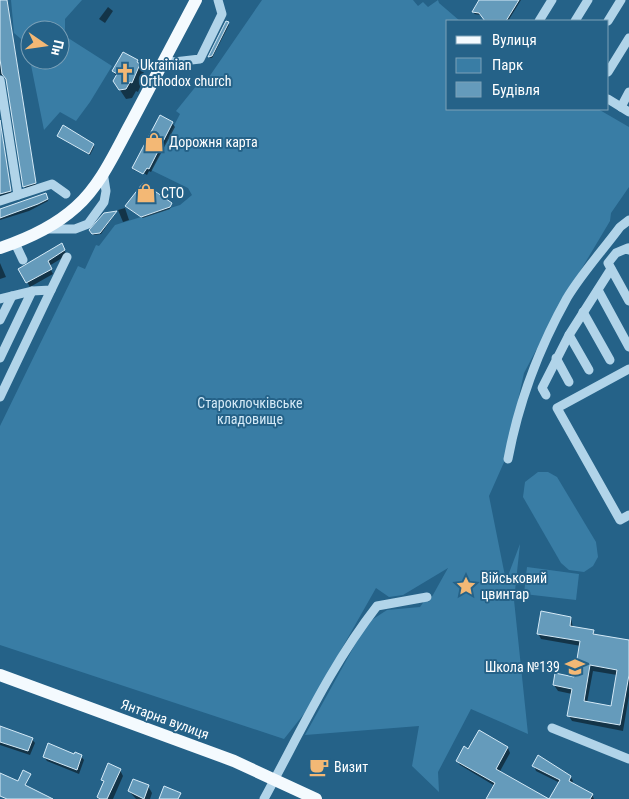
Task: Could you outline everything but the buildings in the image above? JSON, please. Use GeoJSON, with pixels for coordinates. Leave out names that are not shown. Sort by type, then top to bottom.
{"type":"FeatureCollection","features":[{"type":"Feature","properties":{"kind":"main road"},"geometry":{"type":"LineString","coordinates":[[0,248],[44,229],[78,206],[103,172],[196,0]]}},
{"type":"Feature","properties":{"kind":"main road","name":"Янтарна вулиця"},"geometry":{"type":"LineString","coordinates":[[0,675],[275,778],[316,799]]}},
{"type":"Feature","properties":{"kind":"street"},"geometry":{"type":"LineString","coordinates":[[164,60],[174,62],[200,59],[222,14],[218,0]]}},
{"type":"Feature","properties":{"kind":"street"},"geometry":{"type":"LineString","coordinates":[[540,20],[552,0]]}},
{"type":"Feature","properties":{"kind":"street"},"geometry":{"type":"LineString","coordinates":[[576,20],[588,0]]}},
{"type":"Feature","properties":{"kind":"street"},"geometry":{"type":"LineString","coordinates":[[609,20],[621,0]]}},
{"type":"Feature","properties":{"kind":"street"},"geometry":{"type":"LineString","coordinates":[[609,70],[629,38]]}},
{"type":"Feature","properties":{"kind":"street"},"geometry":{"type":"LineString","coordinates":[[0,80],[18,195]]}},
{"type":"Feature","properties":{"kind":"street"},"geometry":{"type":"LineString","coordinates":[[609,100],[625,110],[629,92]]}},
{"type":"Feature","properties":{"kind":"street"},"geometry":{"type":"LineString","coordinates":[[44,229],[74,229],[88,224],[104,202],[106,191],[103,172]]}},
{"type":"Feature","properties":{"kind":"street"},"geometry":{"type":"LineString","coordinates":[[0,202],[52,184],[66,194]]}},
{"type":"Feature","properties":{"kind":"street"},"geometry":{"type":"LineString","coordinates":[[508,459],[521,400],[533,366],[568,296],[620,226],[629,220]]}},
{"type":"Feature","properties":{"kind":"street"},"geometry":{"type":"LineString","coordinates":[[609,241],[616,253]]}},
{"type":"Feature","properties":{"kind":"street"},"geometry":{"type":"LineString","coordinates":[[15,243],[23,260]]}},
{"type":"Feature","properties":{"kind":"street"},"geometry":{"type":"LineString","coordinates":[[629,250],[628,248],[616,253],[608,263],[629,301]]}},
{"type":"Feature","properties":{"kind":"street"},"geometry":{"type":"LineString","coordinates":[[0,397],[66,256]]}},
{"type":"Feature","properties":{"kind":"street"},"geometry":{"type":"LineString","coordinates":[[546,395],[542,388],[556,358],[611,269]]}},
{"type":"Feature","properties":{"kind":"street"},"geometry":{"type":"LineString","coordinates":[[0,299],[32,291],[51,290]]}},
{"type":"Feature","properties":{"kind":"street"},"geometry":{"type":"LineString","coordinates":[[598,290],[629,347]]}},
{"type":"Feature","properties":{"kind":"street"},"geometry":{"type":"LineString","coordinates":[[0,358],[32,291]]}},
{"type":"Feature","properties":{"kind":"street"},"geometry":{"type":"LineString","coordinates":[[0,320],[12,296]]}},
{"type":"Feature","properties":{"kind":"street"},"geometry":{"type":"LineString","coordinates":[[583,312],[610,360]]}},
{"type":"Feature","properties":{"kind":"street"},"geometry":{"type":"LineString","coordinates":[[569,335],[589,370]]}},
{"type":"Feature","properties":{"kind":"street"},"geometry":{"type":"LineString","coordinates":[[556,358],[569,382]]}},
{"type":"Feature","properties":{"kind":"street"},"geometry":{"type":"LineString","coordinates":[[629,369],[557,408],[620,520],[629,515]]}},
{"type":"Feature","properties":{"kind":"street"},"geometry":{"type":"LineString","coordinates":[[264,799],[311,708],[352,638],[377,606],[427,597]]}},
{"type":"Feature","properties":{"kind":"street"},"geometry":{"type":"LineString","coordinates":[[552,728],[629,759]]}},
{"type":"Feature","properties":{"kind":"green space"},"geometry":{"type":"Polygon","coordinates":[[[11,0],[82,0],[65,20],[20,20],[20,38],[14,33],[11,0]]]}},
{"type":"Feature","properties":{"kind":"green space","name":"Староклочківське кладовище"},"geometry":{"type":"Polygon","coordinates":[[[262,0],[413,0],[418,6],[423,2],[428,7],[438,0],[459,20],[446,20],[446,110],[600,110],[629,127],[629,187],[611,213],[610,221],[560,305],[524,373],[505,460],[489,496],[506,581],[520,544],[514,600],[528,734],[471,709],[438,772],[439,792],[412,766],[419,726],[305,735],[367,623],[387,610],[420,607],[425,600],[429,602],[448,568],[403,595],[389,597],[376,588],[307,710],[284,739],[0,645],[0,426],[78,266],[85,269],[96,245],[99,246],[115,225],[180,205],[192,195],[188,188],[151,170],[180,114],[176,111],[201,80],[209,77],[262,0]]]}},
{"type":"Feature","properties":{"kind":"green space"},"geometry":{"type":"Polygon","coordinates":[[[70,39],[112,66],[76,121],[60,112],[44,130],[32,70],[70,70],[70,39]]]}},
{"type":"Feature","properties":{"kind":"green space"},"geometry":{"type":"Polygon","coordinates":[[[538,472],[548,472],[557,477],[596,542],[598,557],[593,566],[584,572],[569,570],[561,563],[523,497],[525,482],[538,472]]]}},
{"type":"Feature","properties":{"kind":"green space"},"geometry":{"type":"Polygon","coordinates":[[[527,567],[579,574],[576,600],[524,594],[527,567]]]}},
{"type":"Feature","properties":{"kind":"place","name":"Ukrainian Orthodox church"},"geometry":{"type":"Point","coordinates":[125,73]}},
{"type":"Feature","properties":{"kind":"place","name":"Дорожня карта"},"geometry":{"type":"Point","coordinates":[154,142]}},
{"type":"Feature","properties":{"kind":"place","name":"СТО"},"geometry":{"type":"Point","coordinates":[146,193]}},
{"type":"Feature","properties":{"kind":"place","name":"Військовий цвинтар"},"geometry":{"type":"Point","coordinates":[466,586]}},
{"type":"Feature","properties":{"kind":"place","name":"Школа №139"},"geometry":{"type":"Point","coordinates":[575,667]}},
{"type":"Feature","properties":{"kind":"place","name":"Визит"},"geometry":{"type":"Point","coordinates":[319,767]}}]}
